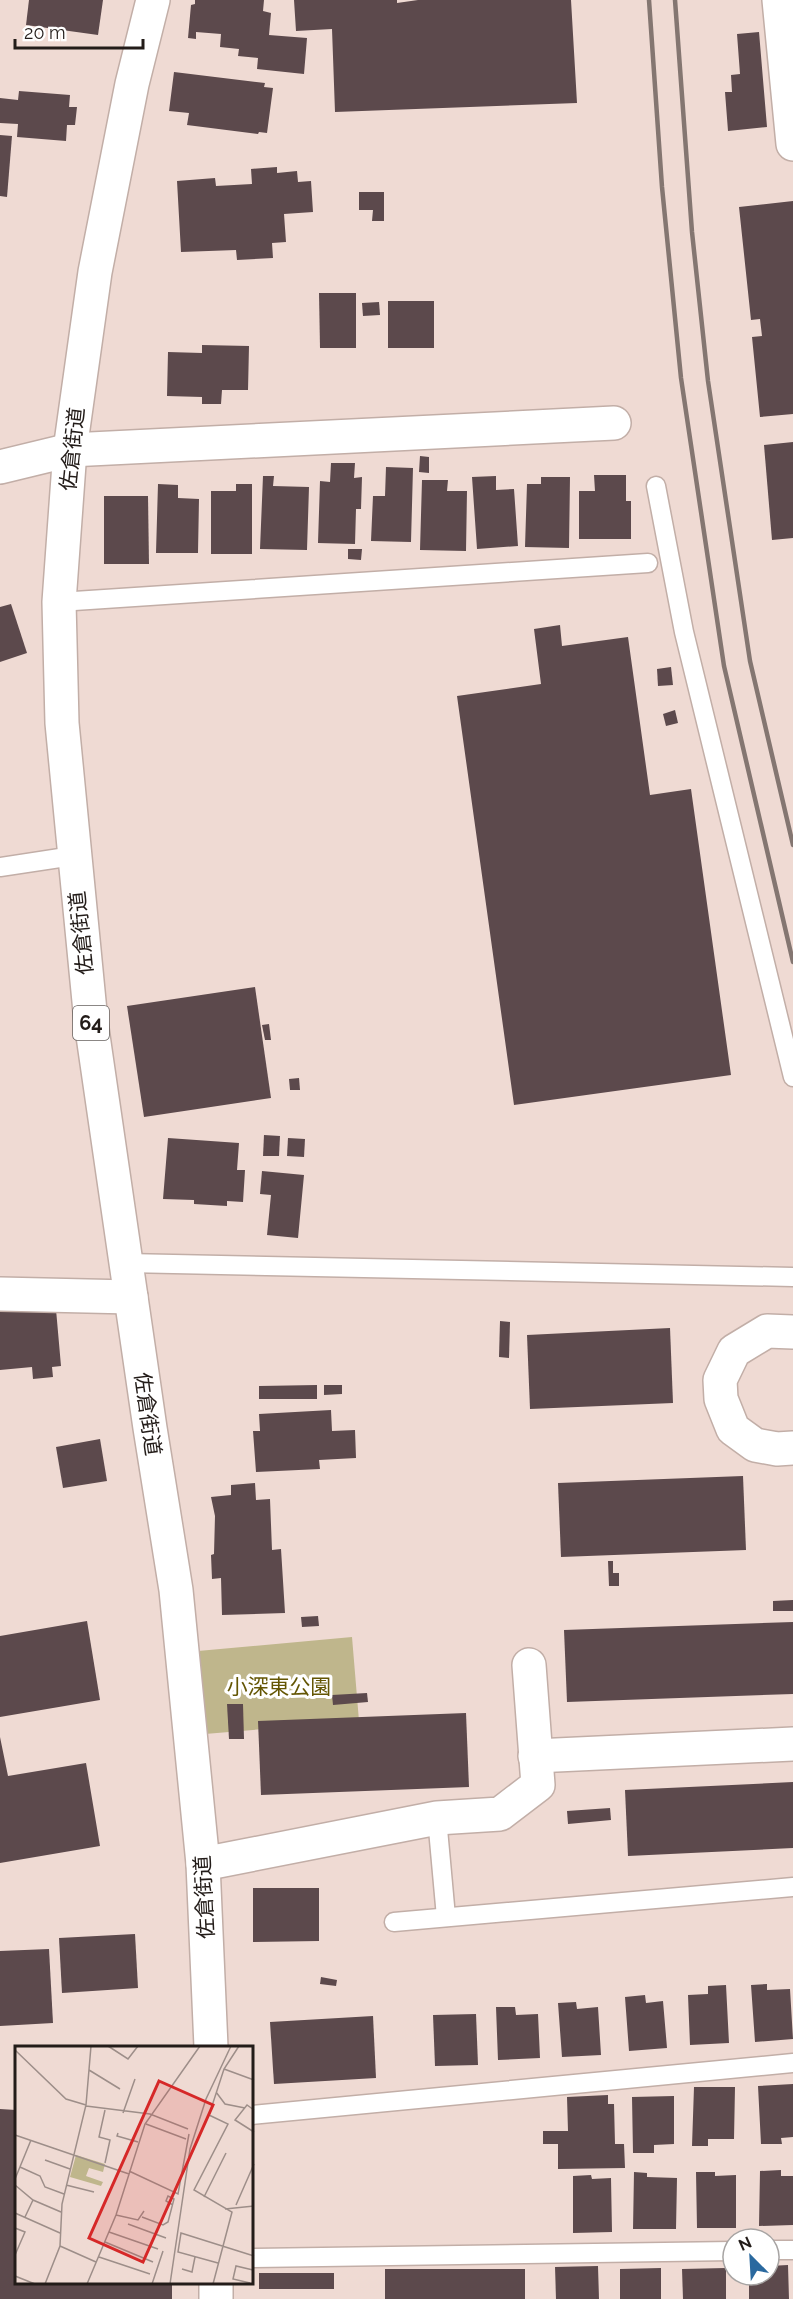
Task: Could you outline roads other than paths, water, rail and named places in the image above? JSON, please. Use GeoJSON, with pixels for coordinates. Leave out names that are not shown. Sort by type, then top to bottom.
{"type":"FeatureCollection","features":[{"type":"Feature","properties":{"kind":"main road","name":"佐倉街道"},"geometry":{"type":"LineString","coordinates":[[153,0],[132,84],[95,272],[70,450],[59,602],[62,723],[73,856],[91,1022],[176,1590],[203,1864],[211,2046]]}},
{"type":"Feature","properties":{"kind":"main road"},"geometry":{"type":"LineString","coordinates":[[779,0],[793,144]]}},
{"type":"Feature","properties":{"kind":"main road"},"geometry":{"type":"LineString","coordinates":[[0,466],[70,450],[614,423]]}},
{"type":"Feature","properties":{"kind":"main road"},"geometry":{"type":"LineString","coordinates":[[0,1294],[131,1297]]}},
{"type":"Feature","properties":{"kind":"main road"},"geometry":{"type":"LineString","coordinates":[[793,1332],[766,1331],[734,1351],[720,1380],[721,1399],[734,1429],[755,1445],[777,1449],[793,1448]]}},
{"type":"Feature","properties":{"kind":"main road"},"geometry":{"type":"LineString","coordinates":[[203,1864],[437,1818],[500,1814],[538,1785],[529,1665]]}},
{"type":"Feature","properties":{"kind":"main road"},"geometry":{"type":"LineString","coordinates":[[536,1755],[793,1744]]}},
{"type":"Feature","properties":{"kind":"lane"},"geometry":{"type":"LineString","coordinates":[[656,486],[684,632],[793,1077]]}},
{"type":"Feature","properties":{"kind":"lane"},"geometry":{"type":"LineString","coordinates":[[59,602],[648,563]]}},
{"type":"Feature","properties":{"kind":"lane"},"geometry":{"type":"LineString","coordinates":[[0,867],[73,856]]}},
{"type":"Feature","properties":{"kind":"lane"},"geometry":{"type":"LineString","coordinates":[[126,1263],[793,1277]]}},
{"type":"Feature","properties":{"kind":"lane"},"geometry":{"type":"LineString","coordinates":[[437,1818],[446,1917]]}},
{"type":"Feature","properties":{"kind":"lane"},"geometry":{"type":"LineString","coordinates":[[394,1922],[793,1887]]}},
{"type":"Feature","properties":{"kind":"lane"},"geometry":{"type":"LineString","coordinates":[[254,2115],[793,2063]]}},
{"type":"Feature","properties":{"kind":"lane"},"geometry":{"type":"LineString","coordinates":[[254,2258],[721,2251]]}},
{"type":"Feature","properties":{"kind":"railway"},"geometry":{"type":"LineString","coordinates":[[649,0],[662,187],[681,378],[724,666],[793,962]]}},
{"type":"Feature","properties":{"kind":"railway"},"geometry":{"type":"LineString","coordinates":[[675,0],[692,232],[708,381],[750,661],[793,845]]}},
{"type":"Feature","properties":{"kind":"park label","name":"小深東公園"},"geometry":{"type":"Point","coordinates":[279,1686]}}]}
